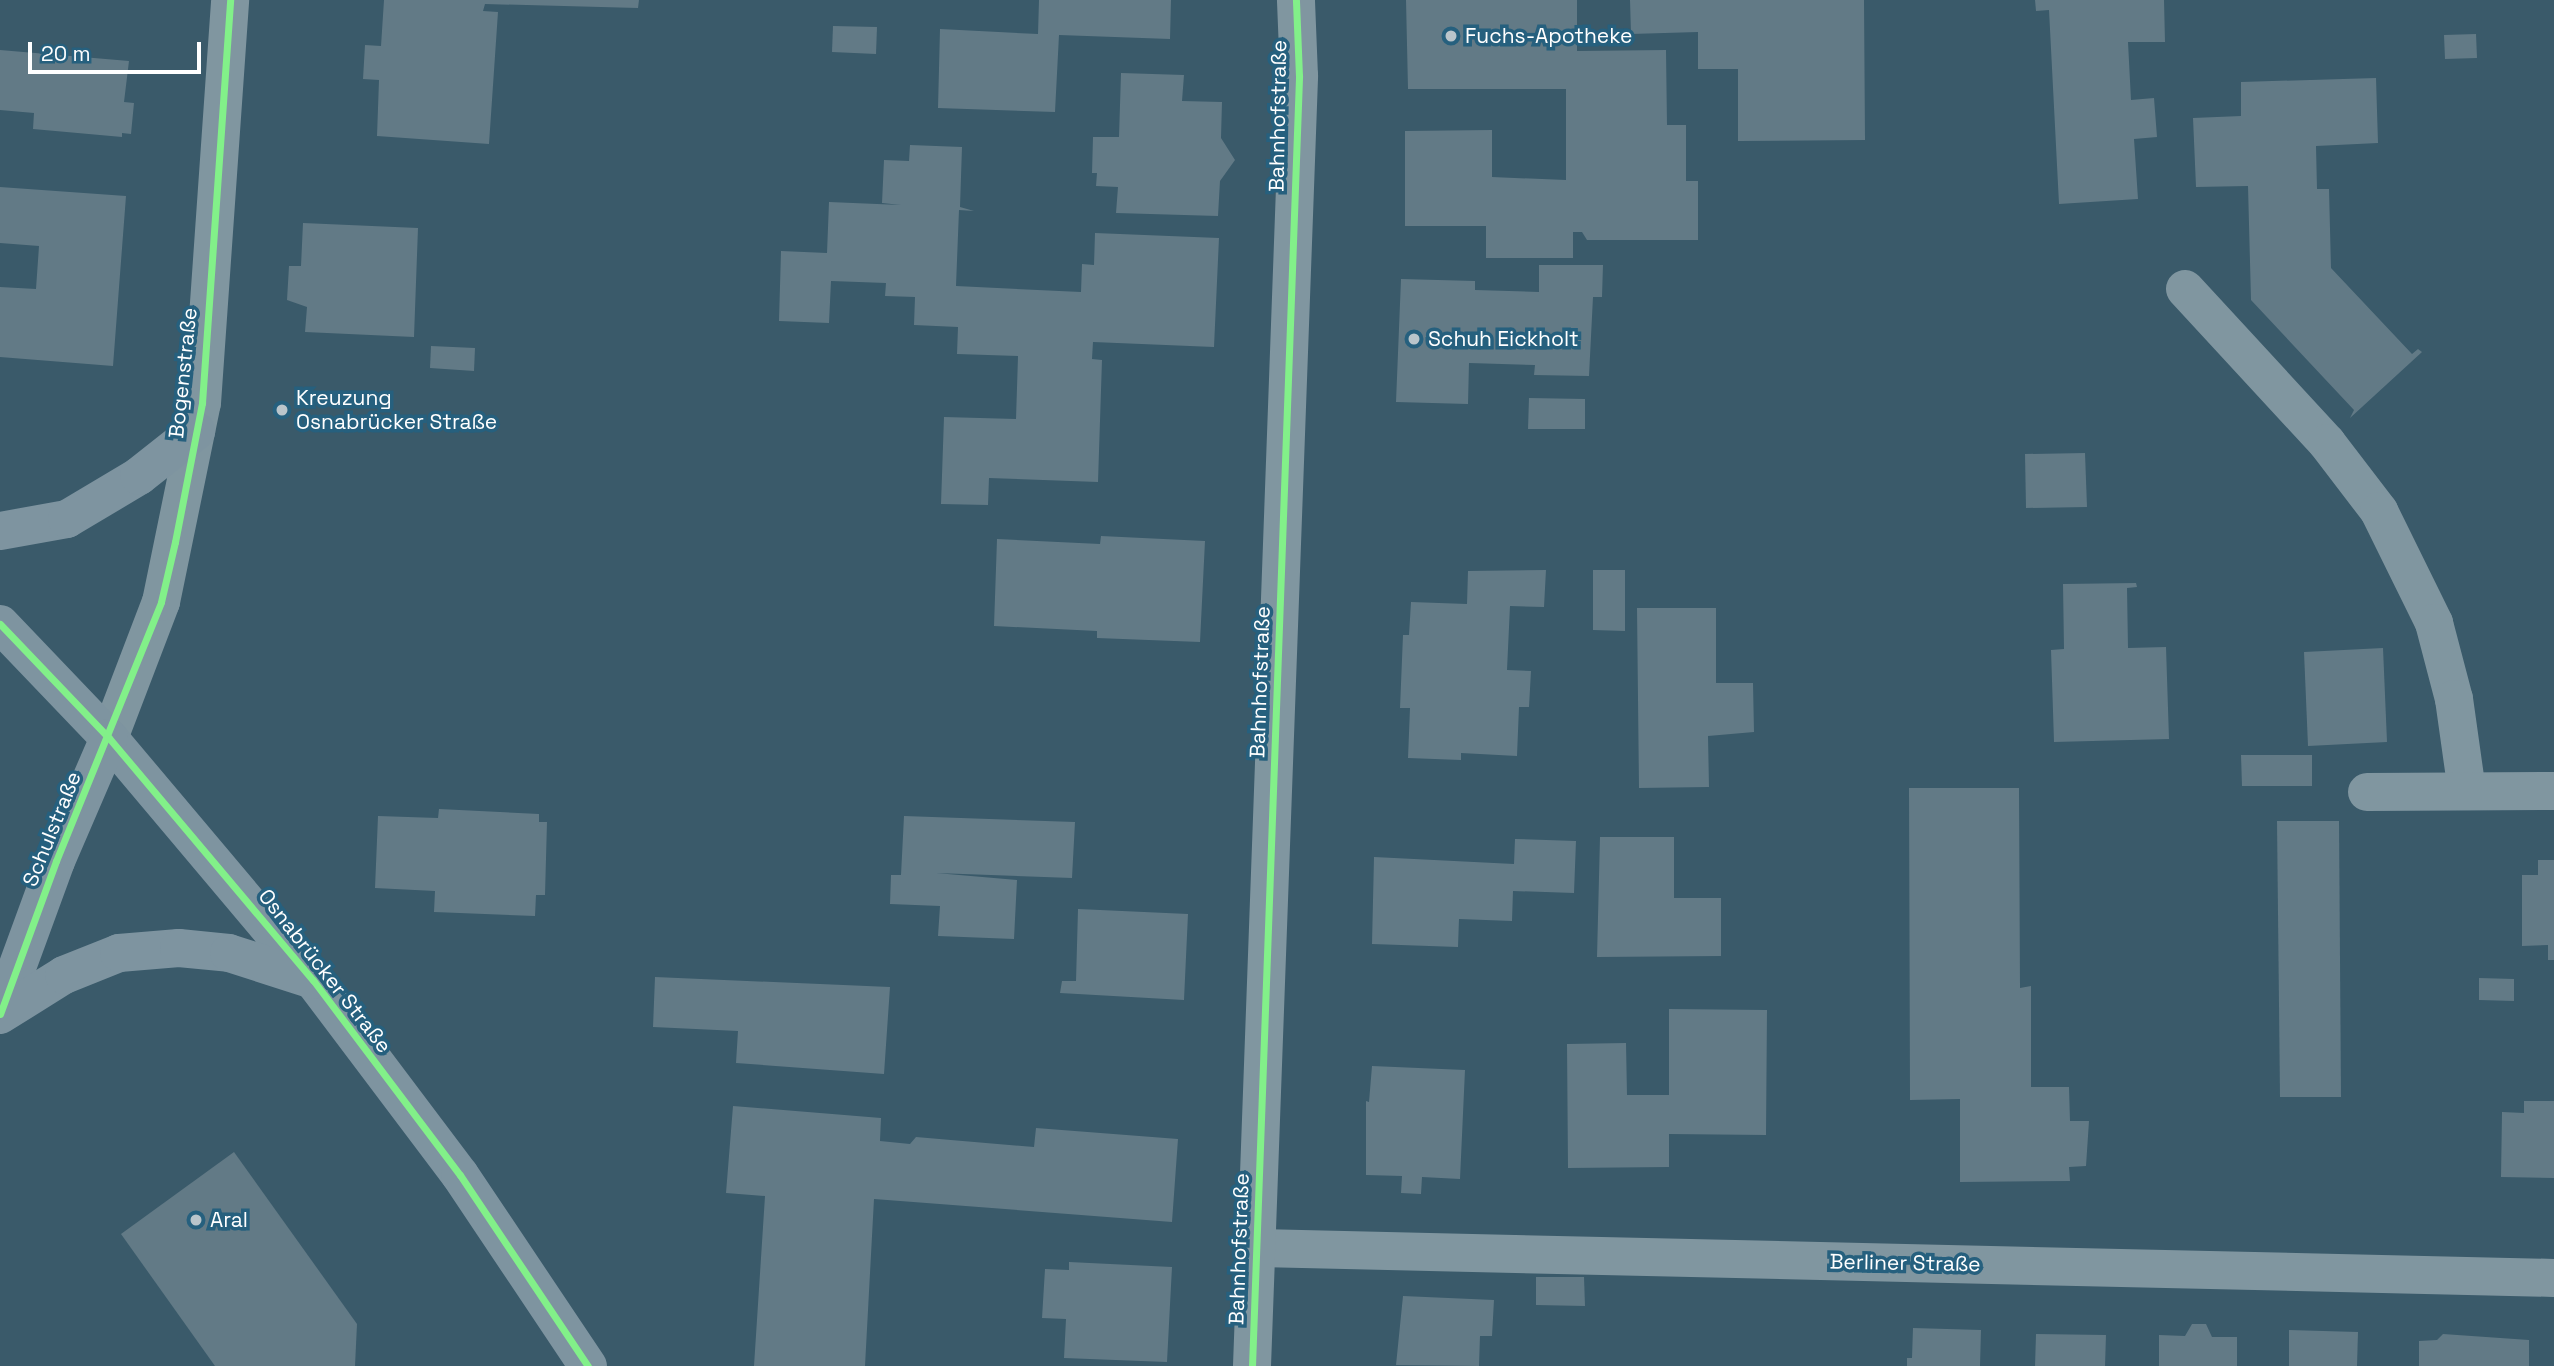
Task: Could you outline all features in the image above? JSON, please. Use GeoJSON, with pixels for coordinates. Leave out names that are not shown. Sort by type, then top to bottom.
{"type":"FeatureCollection","features":[{"type":"Feature","properties":{"kind":"main road"},"geometry":{"type":"LineString","coordinates":[[0,531],[67,519],[139,476],[196,431]]}},
{"type":"Feature","properties":{"kind":"main road","name":"Osnabrücker Straße"},"geometry":{"type":"LineString","coordinates":[[0,624],[108,738],[313,980],[460,1175],[588,1366]]}},
{"type":"Feature","properties":{"kind":"main road","name":"Schulstraße"},"geometry":{"type":"LineString","coordinates":[[0,1014],[56,861],[108,738]]}},
{"type":"Feature","properties":{"kind":"main road"},"geometry":{"type":"LineString","coordinates":[[0,1014],[64,975],[119,953],[179,948],[229,953],[313,980]]}},
{"type":"Feature","properties":{"kind":"street","name":"Bogenstraße"},"geometry":{"type":"LineString","coordinates":[[108,738],[161,602],[196,431],[230,0]]}},
{"type":"Feature","properties":{"kind":"street","name":"Bahnhofstraße"},"geometry":{"type":"LineString","coordinates":[[1252,1366],[1299,76],[1296,0]]}},
{"type":"Feature","properties":{"kind":"street"},"geometry":{"type":"LineString","coordinates":[[2185,289],[2327,443],[2379,511],[2434,623],[2454,699],[2467,791]]}},
{"type":"Feature","properties":{"kind":"street"},"geometry":{"type":"LineString","coordinates":[[2367,792],[2554,791]]}},
{"type":"Feature","properties":{"kind":"street","name":"Berliner Straße"},"geometry":{"type":"LineString","coordinates":[[1256,1248],[2554,1278]]}},
{"type":"Feature","properties":{"kind":"building"},"geometry":{"type":"Polygon","coordinates":[[[384,0],[639,0],[638,8],[485,4],[483,11],[498,12],[489,144],[377,136],[379,80],[363,79],[365,45],[381,46],[384,0]]]}},
{"type":"Feature","properties":{"kind":"building"},"geometry":{"type":"Polygon","coordinates":[[[1039,0],[1171,0],[1170,39],[1059,35],[1055,112],[938,108],[940,29],[1038,34],[1039,0]]]}},
{"type":"Feature","properties":{"kind":"building"},"geometry":{"type":"Polygon","coordinates":[[[1406,0],[1577,0],[1577,51],[1666,50],[1667,125],[1686,125],[1686,181],[1698,181],[1698,240],[1587,240],[1582,232],[1573,232],[1573,258],[1486,258],[1486,226],[1405,226],[1405,131],[1492,130],[1492,177],[1566,180],[1566,89],[1408,89],[1406,0]]]}},
{"type":"Feature","properties":{"kind":"building"},"geometry":{"type":"Polygon","coordinates":[[[1630,0],[1864,0],[1865,140],[1738,141],[1738,69],[1698,69],[1698,32],[1631,34],[1630,0]]]}},
{"type":"Feature","properties":{"kind":"building"},"geometry":{"type":"Polygon","coordinates":[[[2035,0],[2164,0],[2165,42],[2128,42],[2131,100],[2154,98],[2157,137],[2134,139],[2138,199],[2059,204],[2049,10],[2036,11],[2035,0]]]}},
{"type":"Feature","properties":{"kind":"building"},"geometry":{"type":"Polygon","coordinates":[[[833,26],[877,27],[876,54],[832,52],[833,26]]]}},
{"type":"Feature","properties":{"kind":"building"},"geometry":{"type":"Polygon","coordinates":[[[2476,34],[2477,58],[2445,59],[2444,35],[2476,34]]]}},
{"type":"Feature","properties":{"kind":"building"},"geometry":{"type":"Polygon","coordinates":[[[0,50],[129,61],[124,102],[134,103],[131,134],[122,133],[122,137],[33,129],[34,113],[0,110],[0,50]]]}},
{"type":"Feature","properties":{"kind":"building"},"geometry":{"type":"Polygon","coordinates":[[[1121,73],[1184,75],[1182,101],[1222,102],[1221,138],[1235,160],[1220,181],[1218,216],[1116,213],[1118,187],[1096,186],[1097,173],[1092,173],[1093,137],[1119,137],[1121,73]]]}},
{"type":"Feature","properties":{"kind":"building"},"geometry":{"type":"Polygon","coordinates":[[[2376,78],[2378,143],[2316,146],[2317,189],[2329,189],[2331,268],[2412,354],[2418,349],[2422,352],[2350,418],[2354,410],[2251,300],[2248,186],[2196,187],[2193,118],[2241,116],[2241,82],[2376,78]]]}},
{"type":"Feature","properties":{"kind":"building"},"geometry":{"type":"Polygon","coordinates":[[[910,145],[962,147],[960,207],[974,211],[959,210],[956,286],[1081,292],[1082,264],[1094,265],[1095,233],[1219,238],[1214,347],[1093,342],[1092,359],[1102,360],[1098,482],[989,478],[988,505],[941,504],[944,417],[1016,419],[1018,356],[957,354],[958,327],[914,325],[915,297],[885,296],[886,283],[831,281],[829,323],[779,321],[781,251],[827,253],[829,202],[901,205],[882,203],[884,160],[909,161],[910,145]]]}},
{"type":"Feature","properties":{"kind":"building"},"geometry":{"type":"Polygon","coordinates":[[[0,187],[126,196],[113,366],[0,357],[0,287],[36,289],[39,246],[0,243],[0,187]]]}},
{"type":"Feature","properties":{"kind":"building"},"geometry":{"type":"Polygon","coordinates":[[[303,223],[418,228],[414,337],[305,332],[307,307],[287,300],[289,266],[301,266],[303,223]]]}},
{"type":"Feature","properties":{"kind":"building"},"geometry":{"type":"Polygon","coordinates":[[[1539,265],[1603,265],[1602,297],[1593,297],[1589,376],[1534,375],[1535,365],[1469,363],[1468,404],[1396,402],[1401,279],[1475,281],[1475,290],[1539,292],[1539,265]]]}},
{"type":"Feature","properties":{"kind":"building"},"geometry":{"type":"Polygon","coordinates":[[[431,346],[475,348],[474,371],[430,368],[431,346]]]}},
{"type":"Feature","properties":{"kind":"building"},"geometry":{"type":"Polygon","coordinates":[[[1529,398],[1585,399],[1585,429],[1528,429],[1529,398]]]}},
{"type":"Feature","properties":{"kind":"building"},"geometry":{"type":"Polygon","coordinates":[[[2085,453],[2087,507],[2026,508],[2025,454],[2085,453]]]}},
{"type":"Feature","properties":{"kind":"building"},"geometry":{"type":"Polygon","coordinates":[[[1101,536],[1205,541],[1200,642],[1097,638],[1097,631],[994,626],[997,539],[1100,544],[1101,536]]]}},
{"type":"Feature","properties":{"kind":"building"},"geometry":{"type":"Polygon","coordinates":[[[1546,570],[1544,607],[1510,606],[1507,670],[1531,671],[1529,707],[1519,707],[1517,756],[1461,753],[1461,760],[1408,758],[1410,708],[1400,708],[1403,635],[1409,635],[1411,602],[1467,604],[1468,571],[1546,570]]]}},
{"type":"Feature","properties":{"kind":"building"},"geometry":{"type":"Polygon","coordinates":[[[1593,570],[1625,570],[1625,631],[1593,630],[1593,570]]]}},
{"type":"Feature","properties":{"kind":"building"},"geometry":{"type":"Polygon","coordinates":[[[2136,583],[2137,587],[2127,588],[2128,648],[2166,647],[2169,739],[2054,742],[2051,650],[2064,649],[2063,584],[2136,583]]]}},
{"type":"Feature","properties":{"kind":"building"},"geometry":{"type":"Polygon","coordinates":[[[1637,608],[1716,608],[1716,683],[1753,683],[1754,732],[1708,736],[1709,787],[1639,788],[1637,608]]]}},
{"type":"Feature","properties":{"kind":"building"},"geometry":{"type":"Polygon","coordinates":[[[2383,648],[2387,742],[2308,746],[2304,652],[2383,648]]]}},
{"type":"Feature","properties":{"kind":"building"},"geometry":{"type":"Polygon","coordinates":[[[2241,755],[2312,755],[2312,786],[2242,786],[2241,755]]]}},
{"type":"Feature","properties":{"kind":"building"},"geometry":{"type":"Polygon","coordinates":[[[1909,788],[2019,788],[2020,988],[2031,986],[2031,1087],[2069,1087],[2070,1121],[2089,1121],[2086,1166],[2069,1167],[2070,1181],[1960,1182],[1960,1099],[1910,1100],[1909,788]]]}},
{"type":"Feature","properties":{"kind":"building"},"geometry":{"type":"Polygon","coordinates":[[[439,809],[539,814],[539,822],[547,822],[545,895],[536,895],[535,916],[434,912],[435,891],[375,888],[378,816],[438,818],[439,809]]]}},
{"type":"Feature","properties":{"kind":"building"},"geometry":{"type":"Polygon","coordinates":[[[904,816],[1075,822],[1072,878],[936,873],[1017,880],[1014,939],[938,936],[940,906],[890,904],[891,875],[901,875],[904,816]]]}},
{"type":"Feature","properties":{"kind":"building"},"geometry":{"type":"Polygon","coordinates":[[[2277,821],[2339,821],[2341,1097],[2280,1097],[2277,821]]]}},
{"type":"Feature","properties":{"kind":"building"},"geometry":{"type":"Polygon","coordinates":[[[1600,837],[1674,837],[1674,898],[1721,898],[1721,956],[1597,957],[1600,837]]]}},
{"type":"Feature","properties":{"kind":"building"},"geometry":{"type":"Polygon","coordinates":[[[1515,839],[1576,841],[1574,893],[1513,891],[1512,921],[1459,919],[1458,947],[1372,944],[1374,857],[1514,864],[1515,839]]]}},
{"type":"Feature","properties":{"kind":"building"},"geometry":{"type":"Polygon","coordinates":[[[2538,860],[2554,860],[2554,960],[2548,960],[2548,945],[2522,946],[2522,875],[2538,875],[2538,860]]]}},
{"type":"Feature","properties":{"kind":"building"},"geometry":{"type":"Polygon","coordinates":[[[1078,909],[1188,914],[1184,1000],[1060,993],[1062,981],[1076,981],[1078,909]]]}},
{"type":"Feature","properties":{"kind":"building"},"geometry":{"type":"Polygon","coordinates":[[[655,977],[890,987],[884,1074],[736,1063],[738,1031],[653,1027],[655,977]]]}},
{"type":"Feature","properties":{"kind":"building"},"geometry":{"type":"Polygon","coordinates":[[[2479,978],[2514,979],[2514,1001],[2479,1000],[2479,978]]]}},
{"type":"Feature","properties":{"kind":"building"},"geometry":{"type":"Polygon","coordinates":[[[1669,1009],[1767,1010],[1766,1135],[1669,1134],[1669,1167],[1568,1168],[1567,1044],[1626,1043],[1627,1095],[1669,1095],[1669,1009]]]}},
{"type":"Feature","properties":{"kind":"building"},"geometry":{"type":"Polygon","coordinates":[[[1372,1066],[1465,1070],[1460,1179],[1422,1177],[1421,1194],[1401,1193],[1402,1176],[1366,1175],[1366,1101],[1369,1102],[1372,1066]]]}},
{"type":"Feature","properties":{"kind":"building"},"geometry":{"type":"Polygon","coordinates":[[[2524,1101],[2554,1101],[2554,1178],[2501,1177],[2502,1112],[2524,1113],[2524,1101]]]}},
{"type":"Feature","properties":{"kind":"building"},"geometry":{"type":"Polygon","coordinates":[[[733,1106],[881,1118],[880,1141],[910,1144],[916,1137],[1034,1147],[1036,1128],[1178,1139],[1172,1222],[874,1199],[865,1366],[754,1366],[765,1196],[726,1193],[733,1106]]]}},
{"type":"Feature","properties":{"kind":"building"},"geometry":{"type":"Polygon","coordinates":[[[234,1152],[357,1324],[355,1366],[215,1366],[121,1234],[234,1152]]]}},
{"type":"Feature","properties":{"kind":"building"},"geometry":{"type":"Polygon","coordinates":[[[1069,1262],[1172,1267],[1167,1362],[1064,1358],[1066,1319],[1042,1318],[1045,1269],[1069,1270],[1069,1262]]]}},
{"type":"Feature","properties":{"kind":"building"},"geometry":{"type":"Polygon","coordinates":[[[1536,1277],[1584,1277],[1585,1306],[1536,1305],[1536,1277]]]}},
{"type":"Feature","properties":{"kind":"building"},"geometry":{"type":"Polygon","coordinates":[[[1403,1296],[1494,1300],[1492,1336],[1480,1336],[1479,1366],[1396,1365],[1403,1296]]]}},
{"type":"Feature","properties":{"kind":"building"},"geometry":{"type":"Polygon","coordinates":[[[2192,1324],[2206,1324],[2212,1337],[2237,1337],[2237,1366],[2159,1366],[2159,1335],[2185,1336],[2192,1324]]]}},
{"type":"Feature","properties":{"kind":"building"},"geometry":{"type":"Polygon","coordinates":[[[1913,1328],[1981,1330],[1980,1366],[1907,1366],[1907,1358],[1912,1358],[1913,1328]]]}},
{"type":"Feature","properties":{"kind":"building"},"geometry":{"type":"Polygon","coordinates":[[[2289,1330],[2358,1332],[2357,1366],[2289,1366],[2289,1330]]]}},
{"type":"Feature","properties":{"kind":"building"},"geometry":{"type":"Polygon","coordinates":[[[2036,1334],[2106,1335],[2105,1366],[2035,1366],[2036,1334]]]}},
{"type":"Feature","properties":{"kind":"building"},"geometry":{"type":"Polygon","coordinates":[[[2443,1334],[2529,1340],[2529,1366],[2419,1366],[2419,1341],[2437,1340],[2443,1334]]]}},
{"type":"Feature","properties":{"kind":"cycle path"},"geometry":{"type":"LineString","coordinates":[[0,1014],[56,861],[161,602],[175,542],[202,403],[230,0]]}},
{"type":"Feature","properties":{"kind":"cycle path"},"geometry":{"type":"LineString","coordinates":[[1252,1366],[1299,76],[1296,0]]}},
{"type":"Feature","properties":{"kind":"cycle path"},"geometry":{"type":"LineString","coordinates":[[0,624],[109,738],[313,980],[460,1175],[588,1366]]}},
{"type":"Feature","properties":{"kind":"place","name":"Fuchs-Apotheke"},"geometry":{"type":"Point","coordinates":[1451,36]}},
{"type":"Feature","properties":{"kind":"place","name":"Schuh Eickholt"},"geometry":{"type":"Point","coordinates":[1414,339]}},
{"type":"Feature","properties":{"kind":"place","name":"Kreuzung Osnabrücker Straße"},"geometry":{"type":"Point","coordinates":[282,410]}},
{"type":"Feature","properties":{"kind":"place","name":"Aral"},"geometry":{"type":"Point","coordinates":[196,1220]}}]}
